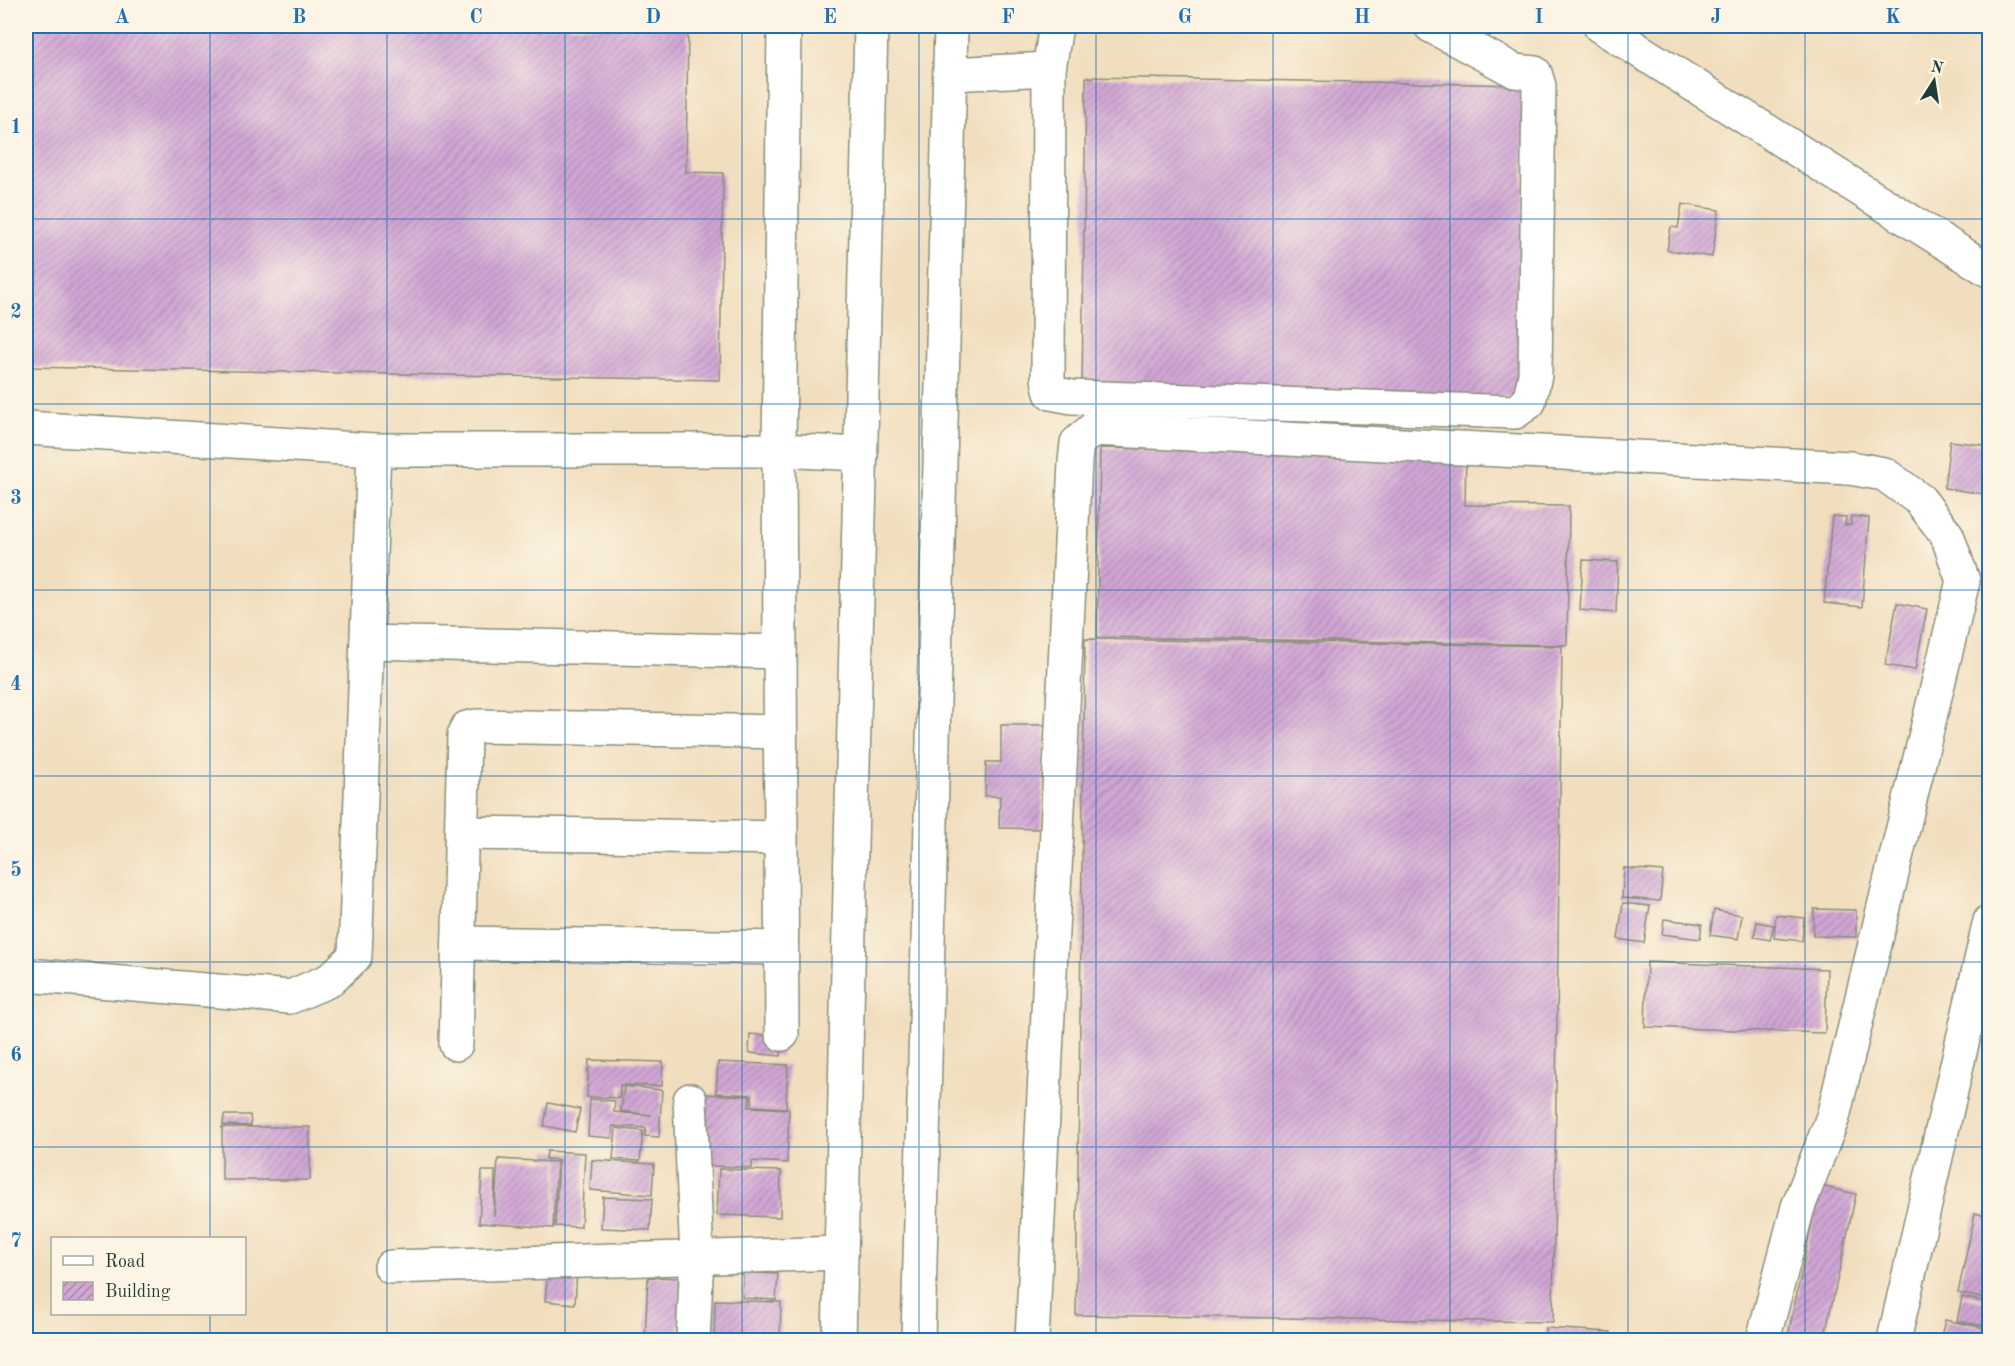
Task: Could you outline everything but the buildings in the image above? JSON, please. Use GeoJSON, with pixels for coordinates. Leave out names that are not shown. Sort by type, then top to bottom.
{"type":"FeatureCollection","features":[{"type":"Feature","properties":{"kind":"street"},"geometry":{"type":"LineString","coordinates":[[782,1034],[779,450],[784,26]]}},
{"type":"Feature","properties":{"kind":"street"},"geometry":{"type":"LineString","coordinates":[[839,1341],[871,26]]}},
{"type":"Feature","properties":{"kind":"street"},"geometry":{"type":"LineString","coordinates":[[918,1341],[951,26]]}},
{"type":"Feature","properties":{"kind":"street"},"geometry":{"type":"LineString","coordinates":[[1056,26],[1049,69],[1048,379],[1052,393],[1072,397],[1515,412],[1529,402],[1535,375],[1539,86],[1535,73],[1515,71],[1431,26]]}},
{"type":"Feature","properties":{"kind":"street"},"geometry":{"type":"LineString","coordinates":[[1600,26],[1989,271]]}},
{"type":"Feature","properties":{"kind":"street"},"geometry":{"type":"LineString","coordinates":[[950,74],[1049,69]]}},
{"type":"Feature","properties":{"kind":"street"},"geometry":{"type":"LineString","coordinates":[[26,428],[374,450],[779,450],[861,454]]}},
{"type":"Feature","properties":{"kind":"street"},"geometry":{"type":"LineString","coordinates":[[1032,1341],[1075,462],[1077,443],[1093,429],[1850,468],[1884,474],[1920,500],[1947,536],[1963,581],[1833,1117],[1798,1207],[1763,1341]]}},
{"type":"Feature","properties":{"kind":"street"},"geometry":{"type":"LineString","coordinates":[[26,975],[290,997],[330,980],[355,956],[374,450]]}},
{"type":"Feature","properties":{"kind":"street"},"geometry":{"type":"LineString","coordinates":[[367,642],[780,652]]}},
{"type":"Feature","properties":{"kind":"street"},"geometry":{"type":"LineString","coordinates":[[456,1044],[464,735],[467,728],[477,726],[779,732]]}},
{"type":"Feature","properties":{"kind":"street"},"geometry":{"type":"LineString","coordinates":[[462,833],[780,838]]}},
{"type":"Feature","properties":{"kind":"street"},"geometry":{"type":"LineString","coordinates":[[1894,1341],[1989,923]]}},
{"type":"Feature","properties":{"kind":"street"},"geometry":{"type":"LineString","coordinates":[[459,943],[781,948]]}},
{"type":"Feature","properties":{"kind":"street"},"geometry":{"type":"LineString","coordinates":[[690,1100],[697,1258],[693,1341]]}},
{"type":"Feature","properties":{"kind":"street"},"geometry":{"type":"LineString","coordinates":[[391,1267],[841,1253]]}}]}
